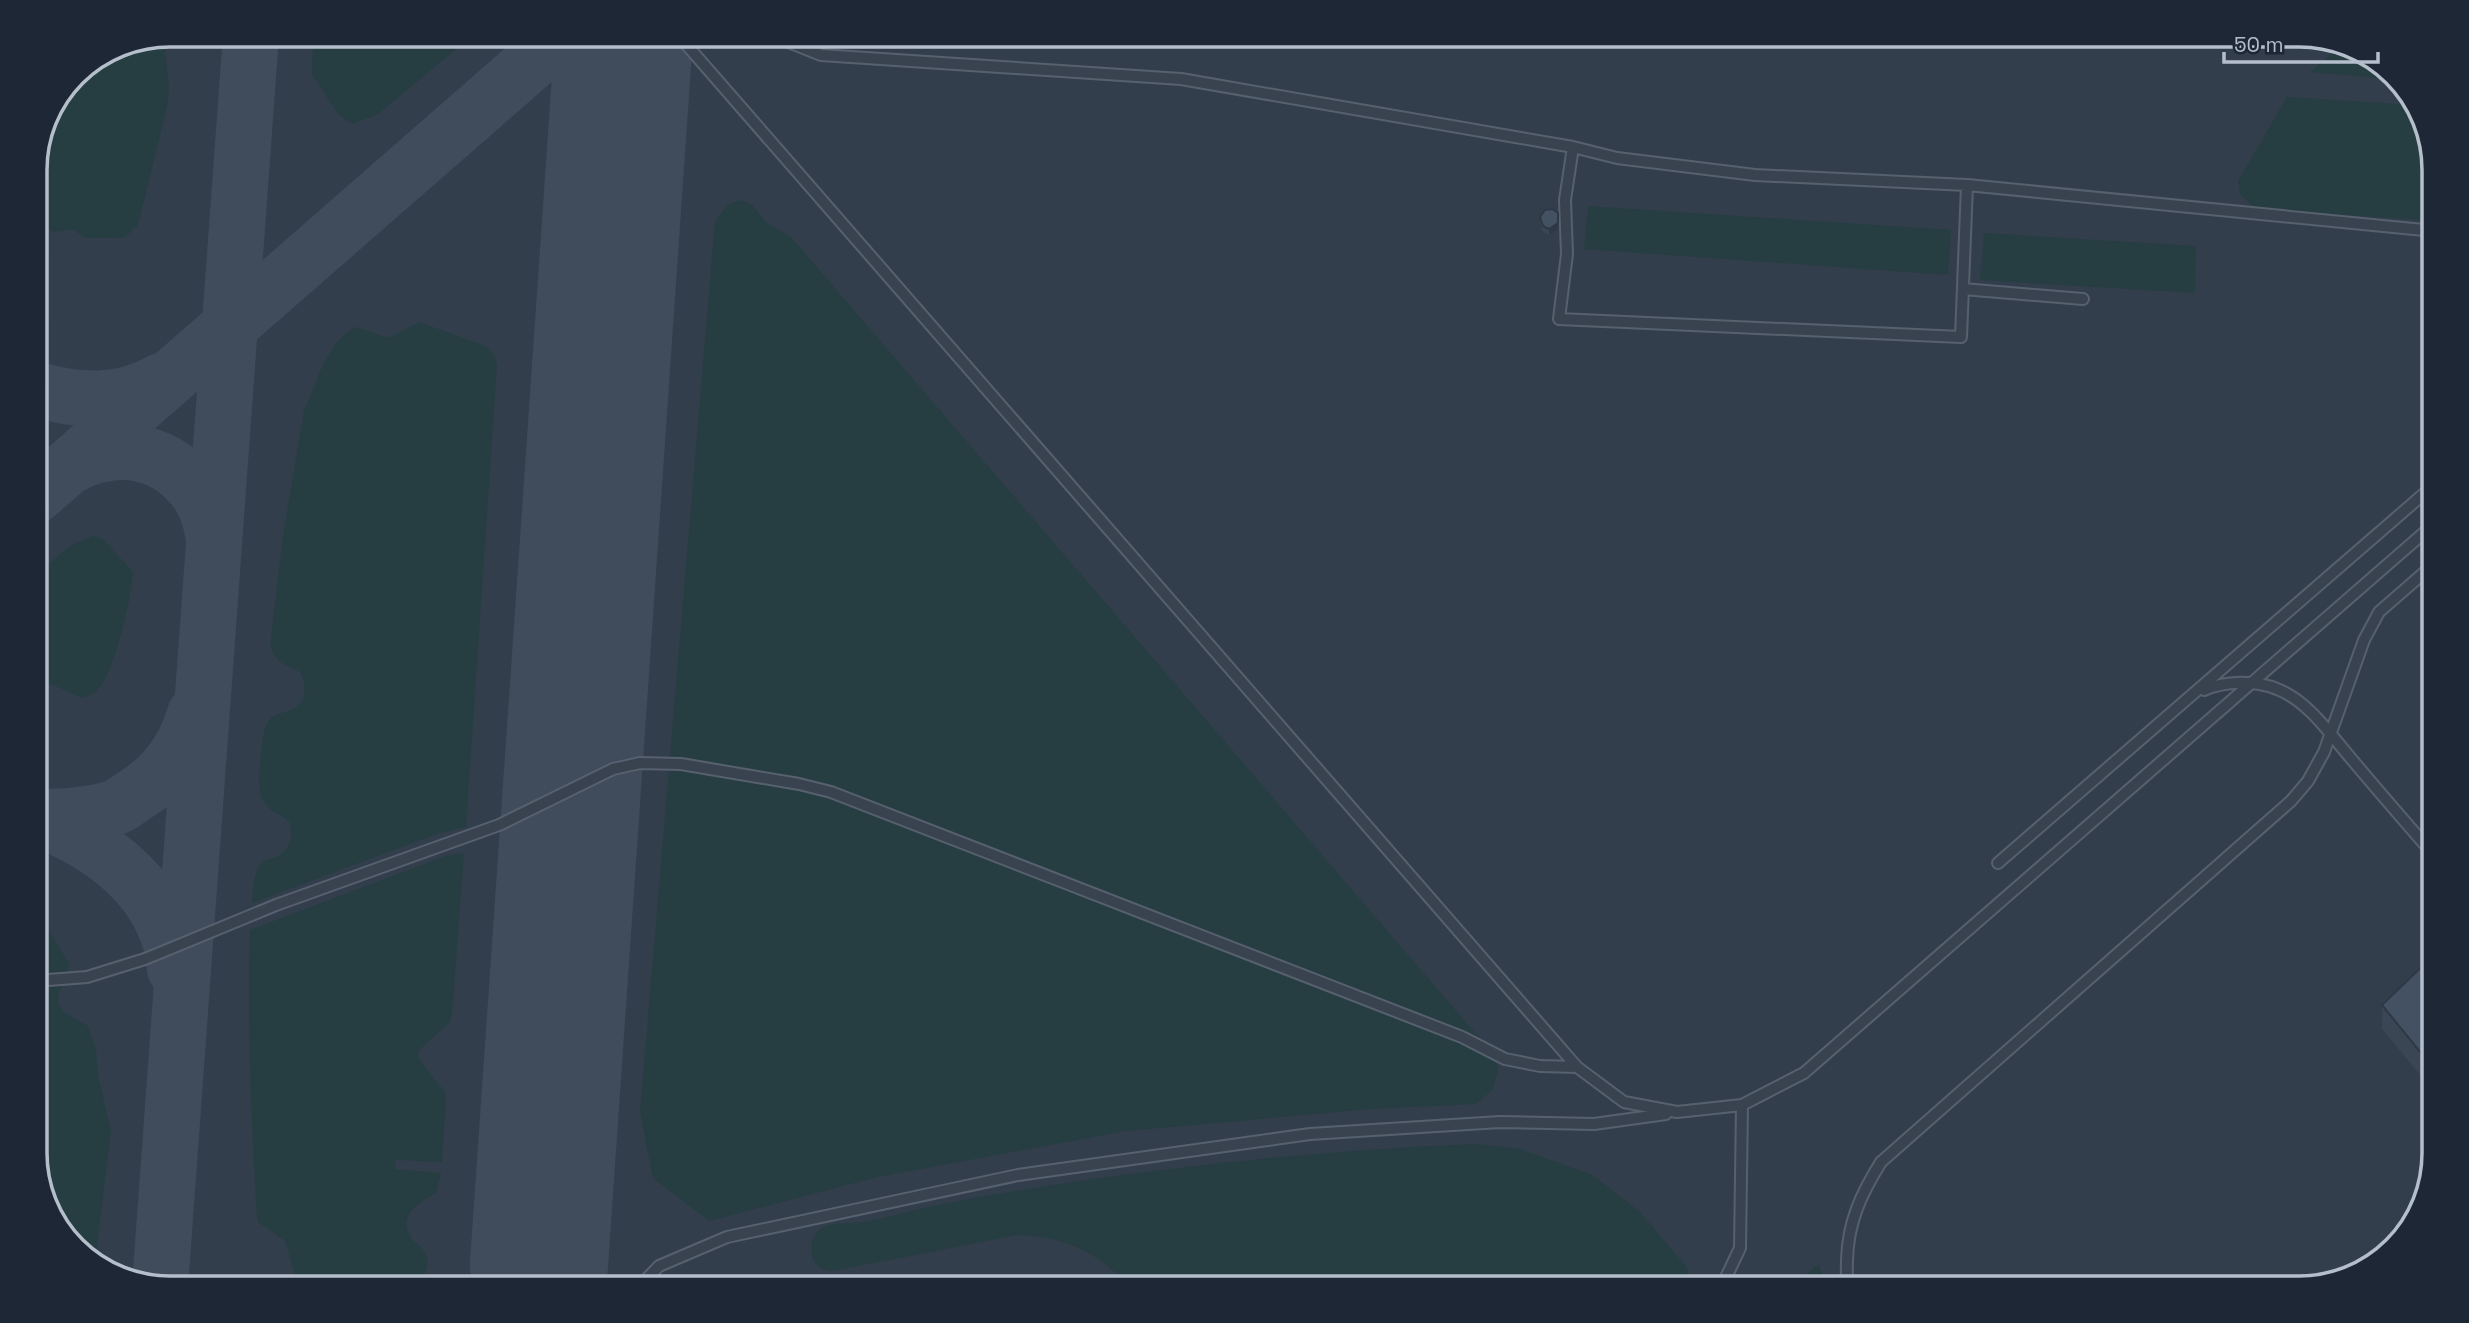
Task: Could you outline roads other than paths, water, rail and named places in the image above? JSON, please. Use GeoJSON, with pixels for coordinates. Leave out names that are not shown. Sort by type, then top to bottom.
{"type":"FeatureCollection","features":[{"type":"Feature","properties":{"kind":"lane"},"geometry":{"type":"LineString","coordinates":[[689,48],[1577,1067],[1624,1102],[1677,1112]]}},
{"type":"Feature","properties":{"kind":"lane"},"geometry":{"type":"LineString","coordinates":[[803,48],[821,55],[1181,79],[1573,147],[1617,158],[1755,175],[1967,185],[2421,230]]}},
{"type":"Feature","properties":{"kind":"lane"},"geometry":{"type":"LineString","coordinates":[[1573,147],[1565,200],[1567,254],[1559,319],[1961,337],[1967,185]]}},
{"type":"Feature","properties":{"kind":"lane"},"geometry":{"type":"LineString","coordinates":[[1963,289],[2083,299]]}},
{"type":"Feature","properties":{"kind":"lane"},"geometry":{"type":"LineString","coordinates":[[1998,863],[2421,496]]}},
{"type":"Feature","properties":{"kind":"lane"},"geometry":{"type":"LineString","coordinates":[[649,1276],[659,1266],[727,1237],[1018,1175],[1310,1134],[1500,1122],[1594,1124],[1742,1105],[1804,1073],[2421,535]]}},
{"type":"Feature","properties":{"kind":"lane"},"geometry":{"type":"LineString","coordinates":[[1848,1276],[1847,1246],[1853,1215],[1863,1191],[1881,1162],[2291,801],[2308,781],[2324,752],[2364,640],[2379,612],[2421,575]]}},
{"type":"Feature","properties":{"kind":"lane"},"geometry":{"type":"LineString","coordinates":[[2194,694],[2212,687],[2253,683],[2277,688],[2298,701],[2422,841]]}},
{"type":"Feature","properties":{"kind":"lane"},"geometry":{"type":"LineString","coordinates":[[48,980],[87,977],[145,959],[276,905],[499,825],[613,769],[640,763],[681,764],[831,792],[1462,1037],[1505,1059],[1540,1066],[1577,1067]]}},
{"type":"Feature","properties":{"kind":"lane"},"geometry":{"type":"LineString","coordinates":[[1727,1276],[1740,1248],[1742,1105]]}}]}
